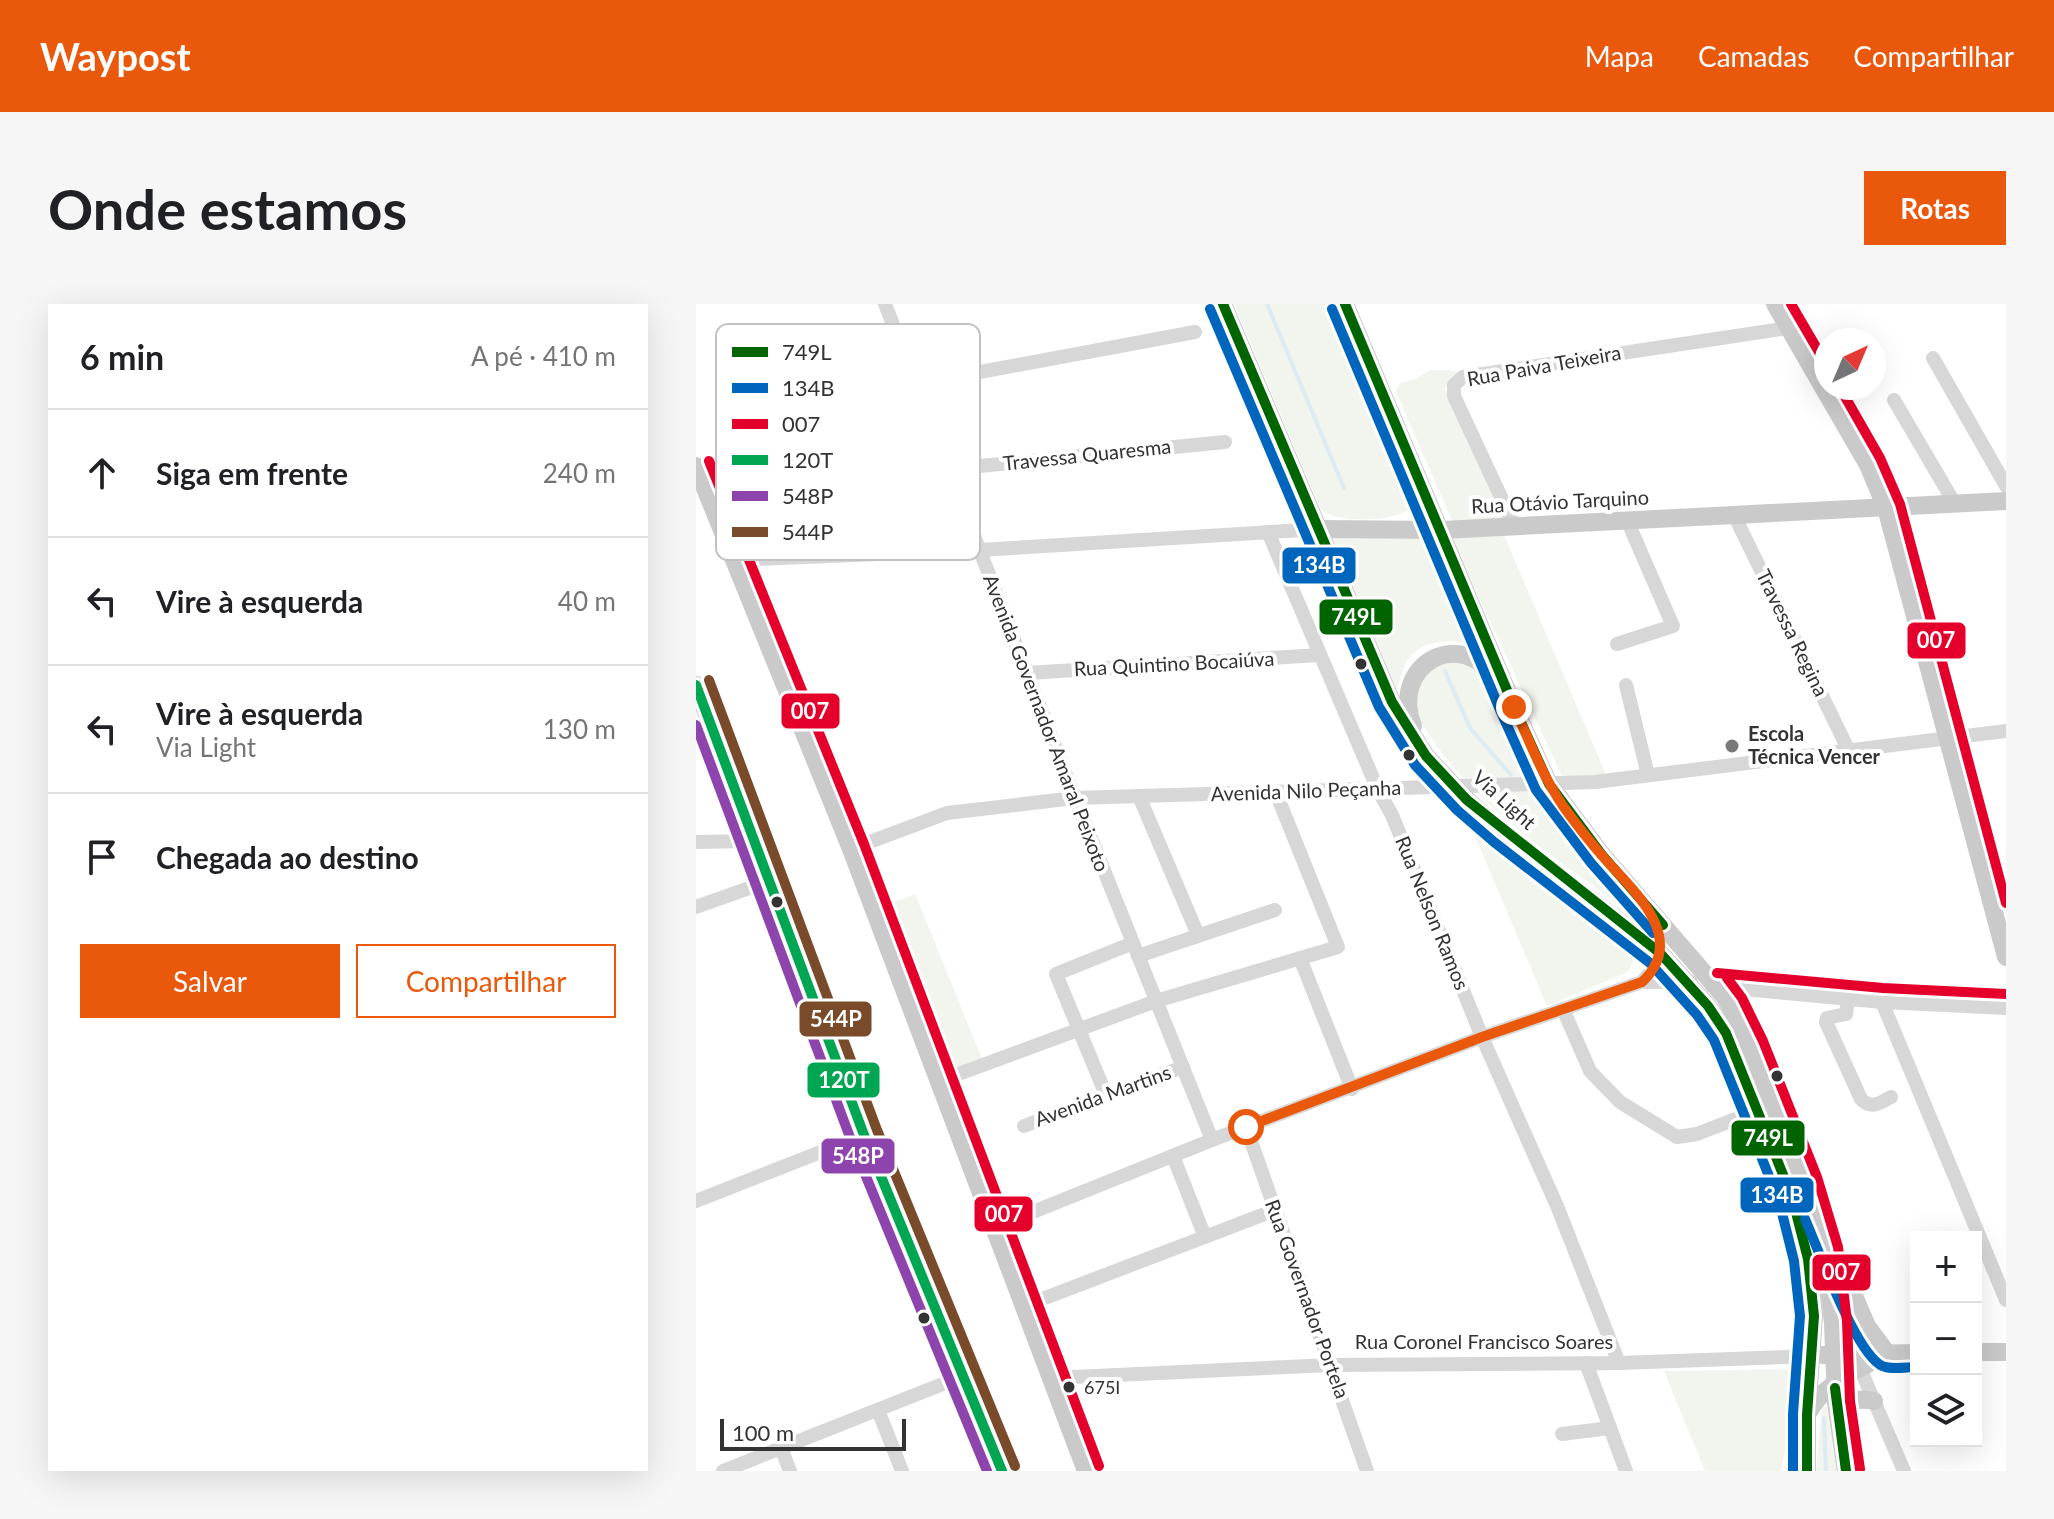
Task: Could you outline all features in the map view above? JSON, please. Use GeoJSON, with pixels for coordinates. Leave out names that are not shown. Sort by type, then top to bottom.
{"type":"FeatureCollection","features":[{"type":"Feature","properties":{"kind":"main road","name":"Via Light"},"geometry":{"type":"LineString","coordinates":[[1223,304],[1392,702],[1409,733],[1426,756],[1503,831],[1660,953],[1718,1019],[1726,1033],[1792,1197],[1808,1259],[1814,1316],[1807,1415],[1807,1471]]}},
{"type":"Feature","properties":{"kind":"main road","name":"Via Light"},"geometry":{"type":"LineString","coordinates":[[1345,304],[1549,784],[1602,855],[1716,987],[1741,1025],[1804,1182],[1825,1251],[1835,1382],[1846,1471]]}},
{"type":"Feature","properties":{"kind":"main road"},"geometry":{"type":"LineString","coordinates":[[1775,304],[1868,465],[1886,508],[2006,957]]}},
{"type":"Feature","properties":{"kind":"main road"},"geometry":{"type":"LineString","coordinates":[[696,466],[716,517]]}},
{"type":"Feature","properties":{"kind":"main road"},"geometry":{"type":"LineString","coordinates":[[1401,528],[1420,514],[1424,489]]}},
{"type":"Feature","properties":{"kind":"main road","name":"Rua Otávio Tarquino"},"geometry":{"type":"LineString","coordinates":[[1320,529],[1442,530],[2006,501]]}},
{"type":"Feature","properties":{"kind":"main road"},"geometry":{"type":"LineString","coordinates":[[733,560],[851,849],[1086,1471]]}},
{"type":"Feature","properties":{"kind":"main road"},"geometry":{"type":"LineString","coordinates":[[1426,756],[1410,719],[1407,697],[1413,678],[1430,660],[1454,654],[1468,655],[1480,661],[1492,673],[1514,707]]}},
{"type":"Feature","properties":{"kind":"main road"},"geometry":{"type":"LineString","coordinates":[[696,685],[864,1135],[1002,1471]]}},
{"type":"Feature","properties":{"kind":"main road"},"geometry":{"type":"LineString","coordinates":[[1646,904],[1656,928],[1660,953]]}},
{"type":"Feature","properties":{"kind":"main road"},"geometry":{"type":"LineString","coordinates":[[1804,1182],[1867,1326],[1887,1353],[1835,1382],[1814,1401],[1807,1415]]}},
{"type":"Feature","properties":{"kind":"main road"},"geometry":{"type":"LineString","coordinates":[[1982,1352],[2006,1352]]}},
{"type":"Feature","properties":{"kind":"main road","name":"Rua Coronel Francisco Soares"},"geometry":{"type":"LineString","coordinates":[[1811,1356],[1910,1353]]}},
{"type":"Feature","properties":{"kind":"main road"},"geometry":{"type":"LineString","coordinates":[[1838,1413],[1850,1401],[1874,1401]]}},
{"type":"Feature","properties":{"kind":"street","name":"Avenida Governador Amaral Peixoto"},"geometry":{"type":"LineString","coordinates":[[885,304],[893,324]]}},
{"type":"Feature","properties":{"kind":"street","name":"Rua Paiva Teixeira"},"geometry":{"type":"LineString","coordinates":[[1514,525],[1454,396],[1454,385],[1463,377],[1788,328]]}},
{"type":"Feature","properties":{"kind":"street"},"geometry":{"type":"LineString","coordinates":[[980,372],[1195,332]]}},
{"type":"Feature","properties":{"kind":"street"},"geometry":{"type":"LineString","coordinates":[[1933,358],[2006,486]]}},
{"type":"Feature","properties":{"kind":"street"},"geometry":{"type":"LineString","coordinates":[[1894,400],[1955,504]]}},
{"type":"Feature","properties":{"kind":"street","name":"Travessa Quaresma"},"geometry":{"type":"LineString","coordinates":[[980,466],[1225,442]]}},
{"type":"Feature","properties":{"kind":"street","name":"Travessa Regina"},"geometry":{"type":"LineString","coordinates":[[1734,515],[1849,751]]}},
{"type":"Feature","properties":{"kind":"street"},"geometry":{"type":"LineString","coordinates":[[1617,644],[1673,626],[1627,520]]}},
{"type":"Feature","properties":{"kind":"street","name":"Rua Otávio Tarquino"},"geometry":{"type":"LineString","coordinates":[[980,550],[1320,529]]}},
{"type":"Feature","properties":{"kind":"street","name":"Rua Nelson Ramos"},"geometry":{"type":"LineString","coordinates":[[1268,532],[1378,790],[1392,815],[1482,1037],[1557,1206],[1619,1363]]}},
{"type":"Feature","properties":{"kind":"street","name":"Avenida Governador Amaral Peixoto"},"geometry":{"type":"LineString","coordinates":[[980,550],[1212,1140]]}},
{"type":"Feature","properties":{"kind":"street","name":"Rua Quintino Bocaiúva"},"geometry":{"type":"LineString","coordinates":[[1027,673],[1320,655]]}},
{"type":"Feature","properties":{"kind":"street"},"geometry":{"type":"LineString","coordinates":[[1626,685],[1648,775]]}},
{"type":"Feature","properties":{"kind":"street","name":"Avenida Nilo Peçanha"},"geometry":{"type":"LineString","coordinates":[[851,849],[947,813],[1075,798],[1378,790],[1453,784],[1549,784],[1648,775],[2006,731]]}},
{"type":"Feature","properties":{"kind":"street"},"geometry":{"type":"LineString","coordinates":[[937,1082],[1156,1001],[1338,947],[1276,793]]}},
{"type":"Feature","properties":{"kind":"street"},"geometry":{"type":"LineString","coordinates":[[1139,796],[1198,935]]}},
{"type":"Feature","properties":{"kind":"street"},"geometry":{"type":"LineString","coordinates":[[696,842],[754,841]]}},
{"type":"Feature","properties":{"kind":"street"},"geometry":{"type":"LineString","coordinates":[[696,907],[769,881]]}},
{"type":"Feature","properties":{"kind":"street"},"geometry":{"type":"LineString","coordinates":[[1106,1095],[1056,974],[1275,910]]}},
{"type":"Feature","properties":{"kind":"street"},"geometry":{"type":"LineString","coordinates":[[1642,982],[1655,967],[1660,953]]}},
{"type":"Feature","properties":{"kind":"street"},"geometry":{"type":"LineString","coordinates":[[1300,958],[1352,1089]]}},
{"type":"Feature","properties":{"kind":"street"},"geometry":{"type":"LineString","coordinates":[[993,1228],[1482,1037],[1642,982],[1686,981],[1716,987],[1882,1002],[2006,1008]]}},
{"type":"Feature","properties":{"kind":"street"},"geometry":{"type":"LineString","coordinates":[[1848,999],[1846,1014],[1831,1015],[1826,1022],[1861,1099],[1872,1106],[1891,1097]]}},
{"type":"Feature","properties":{"kind":"street"},"geometry":{"type":"LineString","coordinates":[[1882,1002],[2006,1300]]}},
{"type":"Feature","properties":{"kind":"street"},"geometry":{"type":"LineString","coordinates":[[1563,1009],[1590,1071],[1620,1102],[1677,1137],[1697,1134],[1738,1118]]}},
{"type":"Feature","properties":{"kind":"street","name":"Avenida Martins"},"geometry":{"type":"LineString","coordinates":[[1024,1126],[1183,1067]]}},
{"type":"Feature","properties":{"kind":"street","name":"Rua Governador Portela"},"geometry":{"type":"LineString","coordinates":[[1246,1127],[1367,1471]]}},
{"type":"Feature","properties":{"kind":"street"},"geometry":{"type":"LineString","coordinates":[[696,1201],[864,1135]]}},
{"type":"Feature","properties":{"kind":"street"},"geometry":{"type":"LineString","coordinates":[[1173,1156],[1205,1237]]}},
{"type":"Feature","properties":{"kind":"street"},"geometry":{"type":"LineString","coordinates":[[1024,1306],[1275,1210]]}},
{"type":"Feature","properties":{"kind":"street","name":"Rua Coronel Francisco Soares"},"geometry":{"type":"LineString","coordinates":[[1052,1378],[1331,1365],[1619,1363],[1811,1356]]}},
{"type":"Feature","properties":{"kind":"street"},"geometry":{"type":"LineString","coordinates":[[1586,1363],[1626,1471]]}},
{"type":"Feature","properties":{"kind":"street"},"geometry":{"type":"LineString","coordinates":[[1860,1368],[1904,1471]]}},
{"type":"Feature","properties":{"kind":"street"},"geometry":{"type":"LineString","coordinates":[[723,1471],[963,1376]]}},
{"type":"Feature","properties":{"kind":"street"},"geometry":{"type":"LineString","coordinates":[[878,1410],[902,1471]]}},
{"type":"Feature","properties":{"kind":"street"},"geometry":{"type":"LineString","coordinates":[[1562,1434],[1610,1428]]}},
{"type":"Feature","properties":{"kind":"street"},"geometry":{"type":"LineString","coordinates":[[781,1448],[790,1471]]}},
{"type":"Feature","properties":{"kind":"shaded area"},"geometry":{"type":"Polygon","coordinates":[[[1234,304],[1335,304],[1411,468],[1418,495],[1415,504],[1397,515],[1369,519],[1341,518],[1321,510],[1234,304]]]}},
{"type":"Feature","properties":{"kind":"shaded area"},"geometry":{"type":"Polygon","coordinates":[[[1430,370],[1467,374],[1445,388],[1509,522],[1455,527],[1396,392],[1400,383],[1416,379],[1430,370]]]}},
{"type":"Feature","properties":{"kind":"shaded area"},"geometry":{"type":"Polygon","coordinates":[[[1329,534],[1432,536],[1481,648],[1453,641],[1423,647],[1408,659],[1397,689],[1329,534]]]}},
{"type":"Feature","properties":{"kind":"shaded area"},"geometry":{"type":"Polygon","coordinates":[[[1450,535],[1504,535],[1607,777],[1563,778],[1450,535]]]}},
{"type":"Feature","properties":{"kind":"shaded area"},"geometry":{"type":"Polygon","coordinates":[[[1460,659],[1483,672],[1544,791],[1591,855],[1639,910],[1643,921],[1504,818],[1455,769],[1434,742],[1417,714],[1415,698],[1418,688],[1431,665],[1460,659]]]}},
{"type":"Feature","properties":{"kind":"shaded area"},"geometry":{"type":"Polygon","coordinates":[[[1469,822],[1623,931],[1634,951],[1628,972],[1547,1006],[1469,822]]]}},
{"type":"Feature","properties":{"kind":"shaded area"},"geometry":{"type":"Polygon","coordinates":[[[915,894],[984,1064],[938,1080],[874,910],[915,894]]]}},
{"type":"Feature","properties":{"kind":"shaded area"},"geometry":{"type":"Polygon","coordinates":[[[1801,1369],[1781,1471],[1705,1471],[1664,1371],[1801,1369]]]}},
{"type":"Feature","properties":{"kind":"shaded area"},"geometry":{"type":"Polygon","coordinates":[[[1822,1407],[1829,1407],[1839,1471],[1816,1471],[1822,1407]]]}},
{"type":"Feature","properties":{"kind":"waterway"},"geometry":{"type":"LineString","coordinates":[[1267,304],[1344,488]]}},
{"type":"Feature","properties":{"kind":"waterway"},"geometry":{"type":"LineString","coordinates":[[1445,671],[1470,728],[1511,775]]}},
{"type":"Feature","properties":{"kind":"waterway"},"geometry":{"type":"LineString","coordinates":[[1824,1418],[1826,1471]]}},
{"type":"Feature","properties":{"kind":"transit line","name":"749L"},"geometry":{"type":"LineString","coordinates":[[1223,304],[1392,702],[1426,756],[1467,800],[1660,953],[1708,1006],[1726,1033],[1792,1197],[1808,1259],[1814,1316],[1807,1415],[1807,1471]]}},
{"type":"Feature","properties":{"kind":"transit line","name":"749L"},"geometry":{"type":"LineString","coordinates":[[1345,304],[1549,784],[1602,855],[1663,925]]}},
{"type":"Feature","properties":{"kind":"transit line","name":"007"},"geometry":{"type":"LineString","coordinates":[[1791,304],[1814,343]]}},
{"type":"Feature","properties":{"kind":"transit line","name":"134B"},"geometry":{"type":"LineString","coordinates":[[1210,309],[1379,707],[1415,765],[1457,810],[1494,842],[1650,963],[1697,1015],[1714,1040],[1779,1201],[1794,1261],[1800,1316],[1793,1414],[1793,1471]]}},
{"type":"Feature","properties":{"kind":"transit line","name":"134B"},"geometry":{"type":"LineString","coordinates":[[1332,309],[1536,790],[1591,863],[1653,933]]}},
{"type":"Feature","properties":{"kind":"transit line","name":"007"},"geometry":{"type":"LineString","coordinates":[[1847,400],[1880,458],[1900,504],[2006,903]]}},
{"type":"Feature","properties":{"kind":"transit line","name":"007"},"geometry":{"type":"LineString","coordinates":[[709,461],[716,478]]}},
{"type":"Feature","properties":{"kind":"transit line","name":"007"},"geometry":{"type":"LineString","coordinates":[[749,560],[864,844],[1099,1466]]}},
{"type":"Feature","properties":{"kind":"transit line","name":"544P"},"geometry":{"type":"LineString","coordinates":[[709,680],[877,1130],[1015,1466]]}},
{"type":"Feature","properties":{"kind":"transit line","name":"120T"},"geometry":{"type":"LineString","coordinates":[[696,685],[864,1135],[1002,1471]]}},
{"type":"Feature","properties":{"kind":"transit line","name":"548P"},"geometry":{"type":"LineString","coordinates":[[696,725],[851,1140],[987,1471]]}},
{"type":"Feature","properties":{"kind":"transit line","name":"007"},"geometry":{"type":"LineString","coordinates":[[1717,973],[1883,988],[2006,994]]}},
{"type":"Feature","properties":{"kind":"transit line","name":"007"},"geometry":{"type":"LineString","coordinates":[[1727,978],[1742,998],[1763,1041],[1817,1177],[1838,1247],[1847,1321],[1850,1401],[1860,1469]]}},
{"type":"Feature","properties":{"kind":"transit line","name":"134B"},"geometry":{"type":"LineString","coordinates":[[1805,1219],[1848,1319],[1869,1354],[1887,1367],[1910,1367]]}},
{"type":"Feature","properties":{"kind":"transit line","name":"749L"},"geometry":{"type":"LineString","coordinates":[[1835,1388],[1846,1471]]}},
{"type":"Feature","properties":{"kind":"place","name":"Escola Técnica Vencer"},"geometry":{"type":"Point","coordinates":[1732,746]}},
{"type":"Feature","properties":{"kind":"place","name":"675I"},"geometry":{"type":"Point","coordinates":[1069,1387]}},
{"type":"Feature","properties":{"kind":"route"},"geometry":{"type":"LineString","coordinates":[[1246,1127],[1482,1037],[1642,982],[1655,967],[1661,944],[1646,904],[1565,808],[1549,784],[1514,707]]}}]}
